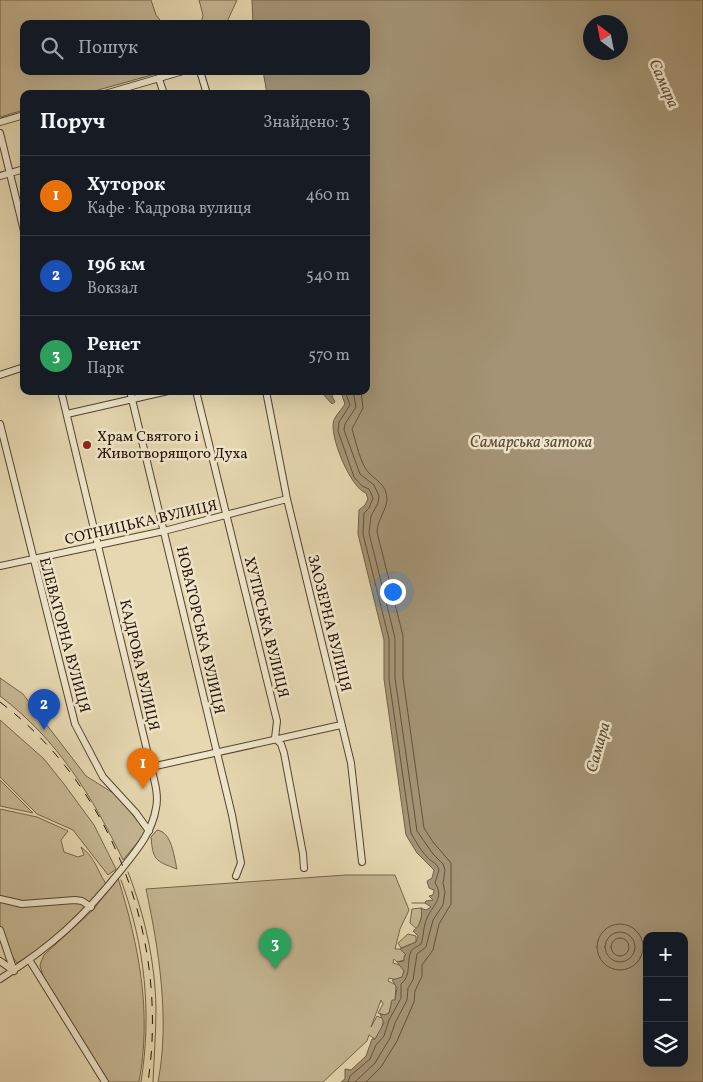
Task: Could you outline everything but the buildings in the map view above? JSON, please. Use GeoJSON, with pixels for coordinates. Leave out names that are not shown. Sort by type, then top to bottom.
{"type":"FeatureCollection","features":[{"type":"Feature","properties":{"kind":"street"},"geometry":{"type":"LineString","coordinates":[[128,90],[171,75]]}},
{"type":"Feature","properties":{"kind":"street"},"geometry":{"type":"LineString","coordinates":[[201,75],[206,90]]}},
{"type":"Feature","properties":{"kind":"street"},"geometry":{"type":"LineString","coordinates":[[159,79],[163,90]]}},
{"type":"Feature","properties":{"kind":"street"},"geometry":{"type":"LineString","coordinates":[[0,122],[20,116]]}},
{"type":"Feature","properties":{"kind":"street"},"geometry":{"type":"LineString","coordinates":[[0,133],[20,212]]}},
{"type":"Feature","properties":{"kind":"street"},"geometry":{"type":"LineString","coordinates":[[0,176],[20,170]]}},
{"type":"Feature","properties":{"kind":"street"},"geometry":{"type":"LineString","coordinates":[[0,374],[20,368]]}},
{"type":"Feature","properties":{"kind":"street","name":"КАДРОВА ВУЛИЦЯ"},"geometry":{"type":"LineString","coordinates":[[0,979],[30,961],[91,907],[139,847],[149,831],[157,801],[152,767],[62,395]]}},
{"type":"Feature","properties":{"kind":"street","name":"НОВАТОРСЬКА ВУЛИЦЯ"},"geometry":{"type":"LineString","coordinates":[[131,395],[217,751],[241,863],[236,876]]}},
{"type":"Feature","properties":{"kind":"street"},"geometry":{"type":"LineString","coordinates":[[67,414],[152,395]]}},
{"type":"Feature","properties":{"kind":"street","name":"ХУТІРСЬКА ВУЛИЦЯ"},"geometry":{"type":"LineString","coordinates":[[197,395],[277,721],[275,738],[281,744],[284,753],[304,868]]}},
{"type":"Feature","properties":{"kind":"street","name":"ЗАОЗЕРНА ВУЛИЦЯ"},"geometry":{"type":"LineString","coordinates":[[267,395],[287,500],[341,725],[352,763],[362,862]]}},
{"type":"Feature","properties":{"kind":"street","name":"ЕЛЕВАТОРНА ВУЛИЦЯ"},"geometry":{"type":"LineString","coordinates":[[0,424],[32,560],[75,724],[103,777],[136,813],[149,831]]}},
{"type":"Feature","properties":{"kind":"street","name":"СОТНИЦЬКА ВУЛИЦЯ"},"geometry":{"type":"LineString","coordinates":[[0,566],[164,531],[287,500]]}},
{"type":"Feature","properties":{"kind":"street"},"geometry":{"type":"LineString","coordinates":[[152,767],[275,738],[341,725]]}},
{"type":"Feature","properties":{"kind":"street"},"geometry":{"type":"LineString","coordinates":[[0,899],[22,904],[75,900],[82,901],[91,907]]}},
{"type":"Feature","properties":{"kind":"street"},"geometry":{"type":"LineString","coordinates":[[0,930],[14,971]]}},
{"type":"Feature","properties":{"kind":"street"},"geometry":{"type":"LineString","coordinates":[[0,961],[14,971]]}},
{"type":"Feature","properties":{"kind":"street"},"geometry":{"type":"LineString","coordinates":[[30,961],[104,1082]]}},
{"type":"Feature","properties":{"kind":"shaded area"},"geometry":{"type":"Polygon","coordinates":[[[0,0],[151,0],[156,15],[160,20],[20,20],[20,75],[152,75],[98,90],[20,90],[20,111],[0,117],[0,0]]]}},
{"type":"Feature","properties":{"kind":"shaded area"},"geometry":{"type":"Polygon","coordinates":[[[199,0],[237,0],[228,20],[202,20],[203,15],[199,0]]]}},
{"type":"Feature","properties":{"kind":"shaded area"},"geometry":{"type":"Polygon","coordinates":[[[0,678],[23,694],[86,776],[118,796],[146,832],[123,860],[99,814],[72,770],[39,731],[0,696],[0,678]]]}},
{"type":"Feature","properties":{"kind":"shaded area"},"geometry":{"type":"Polygon","coordinates":[[[0,720],[44,759],[94,825],[116,869],[108,875],[73,830],[37,814],[0,777],[0,720]]]}},
{"type":"Feature","properties":{"kind":"shaded area"},"geometry":{"type":"Polygon","coordinates":[[[0,780],[33,813],[0,806],[0,780]]]}},
{"type":"Feature","properties":{"kind":"shaded area"},"geometry":{"type":"Polygon","coordinates":[[[0,809],[37,817],[68,831],[61,840],[64,852],[78,857],[84,855],[81,847],[93,859],[106,884],[103,891],[55,939],[17,963],[0,926],[0,809]]]}},
{"type":"Feature","properties":{"kind":"shaded area"},"geometry":{"type":"Polygon","coordinates":[[[157,830],[166,835],[169,840],[177,869],[156,859],[151,837],[157,830]]]}},
{"type":"Feature","properties":{"kind":"shaded area"},"geometry":{"type":"Polygon","coordinates":[[[346,875],[395,875],[409,910],[400,929],[395,949],[400,949],[406,955],[404,960],[397,962],[394,959],[393,963],[402,966],[404,971],[402,977],[398,980],[389,978],[388,981],[396,985],[395,1000],[392,1001],[389,1013],[385,1015],[378,1013],[383,1004],[381,1000],[371,1027],[377,1016],[384,1019],[380,1034],[375,1039],[369,1035],[367,1041],[323,1082],[158,1082],[163,1034],[163,1010],[159,961],[146,889],[346,875]]]}},
{"type":"Feature","properties":{"kind":"shaded area"},"geometry":{"type":"Polygon","coordinates":[[[118,878],[132,929],[144,1005],[143,1056],[139,1082],[108,1082],[43,976],[40,965],[44,955],[93,910],[118,878]]]}},
{"type":"Feature","properties":{"kind":"shaded area"},"geometry":{"type":"Polygon","coordinates":[[[421,908],[423,914],[417,929],[410,923],[412,909],[421,908]]]}},
{"type":"Feature","properties":{"kind":"shaded area"},"geometry":{"type":"Polygon","coordinates":[[[408,934],[416,936],[416,942],[401,948],[398,943],[408,934]]]}},
{"type":"Feature","properties":{"kind":"water","name":"Самарська затока"},"geometry":{"type":"Polygon","coordinates":[[[252,0],[703,0],[703,1082],[341,1082],[345,1079],[345,1069],[351,1070],[366,1056],[372,1039],[375,1039],[384,1023],[380,1014],[385,1015],[389,1013],[392,1000],[395,1000],[397,988],[392,980],[402,977],[404,971],[397,962],[404,961],[404,956],[406,955],[400,949],[416,942],[418,936],[413,931],[420,921],[422,915],[421,908],[426,910],[431,907],[425,903],[426,901],[433,900],[429,896],[433,895],[434,890],[429,888],[427,881],[432,878],[434,870],[417,853],[406,835],[384,679],[384,640],[358,534],[359,510],[368,499],[366,493],[354,482],[342,460],[334,437],[333,427],[336,416],[345,404],[342,395],[370,395],[370,90],[266,90],[264,75],[370,75],[370,20],[253,20],[252,0]]]}},
{"type":"Feature","properties":{"kind":"water","name":"Самарська затока"},"geometry":{"type":"Polygon","coordinates":[[[324,395],[332,395],[335,402],[332,404],[324,395]]]}},
{"type":"Feature","properties":{"kind":"waterway"},"geometry":{"type":"LineString","coordinates":[[128,872],[144,922],[154,974],[156,1008],[153,1082]]}},
{"type":"Feature","properties":{"kind":"waterway"},"geometry":{"type":"LineString","coordinates":[[121,880],[136,929],[144,980],[146,1030],[141,1082]]}},
{"type":"Feature","properties":{"kind":"waterway"},"geometry":{"type":"LineString","coordinates":[[412,903],[425,903]]}},
{"type":"Feature","properties":{"kind":"railway"},"geometry":{"type":"LineString","coordinates":[[0,702],[40,738],[75,778],[103,824],[125,872],[141,923],[150,976],[152,1029],[148,1082]]}},
{"type":"Feature","properties":{"kind":"place","name":"Храм Святого і Животворящого Духа"},"geometry":{"type":"Point","coordinates":[87,445]}},
{"type":"Feature","properties":{"kind":"place","name":"196 км"},"geometry":{"type":"Point","coordinates":[44,730]}},
{"type":"Feature","properties":{"kind":"place","name":"Хуторок"},"geometry":{"type":"Point","coordinates":[143,789]}},
{"type":"Feature","properties":{"kind":"place","name":"Ренет"},"geometry":{"type":"Point","coordinates":[275,969]}},
{"type":"Feature","properties":{"kind":"water label","name":"Самара"},"geometry":{"type":"Point","coordinates":[665,83]}},
{"type":"Feature","properties":{"kind":"water label","name":"Самара"},"geometry":{"type":"Point","coordinates":[597,747]}}]}
